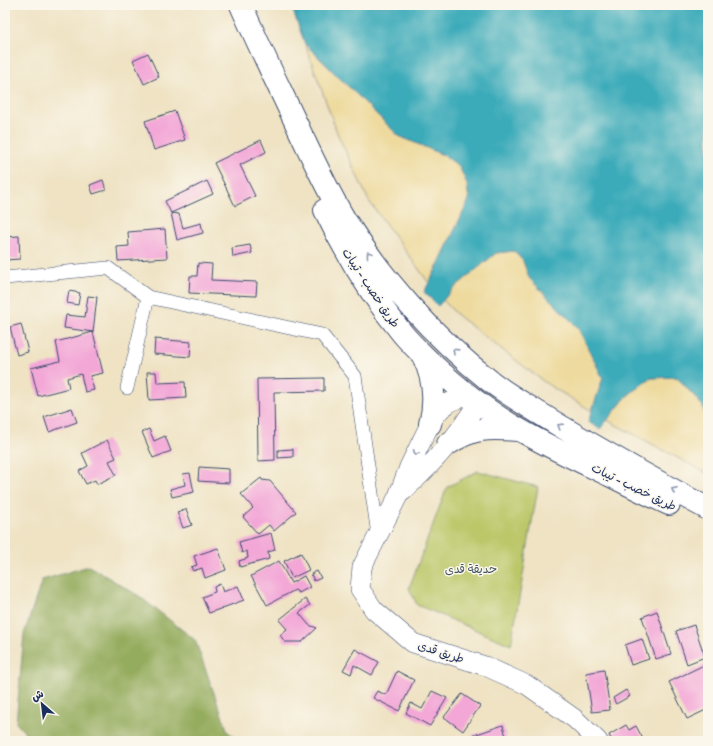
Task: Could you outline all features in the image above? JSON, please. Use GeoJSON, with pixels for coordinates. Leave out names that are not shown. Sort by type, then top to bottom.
{"type":"FeatureCollection","features":[{"type":"Feature","properties":{"kind":"highway","name":"طريق خصب - تيبات"},"geometry":{"type":"LineString","coordinates":[[241,5],[256,40],[320,174],[346,220],[376,264],[432,329],[460,356],[490,381],[509,394],[573,434],[646,476],[708,509]]}},
{"type":"Feature","properties":{"kind":"highway","name":"طريق خصب - تيبات"},"geometry":{"type":"LineString","coordinates":[[256,40],[276,95],[310,178],[341,241],[380,305],[421,354],[519,430],[592,467],[708,522]]}},
{"type":"Feature","properties":{"kind":"highway"},"geometry":{"type":"LineString","coordinates":[[421,354],[429,371],[433,390],[430,424]]}},
{"type":"Feature","properties":{"kind":"highway"},"geometry":{"type":"LineString","coordinates":[[473,366],[480,382],[475,396]]}},
{"type":"Feature","properties":{"kind":"highway"},"geometry":{"type":"LineString","coordinates":[[475,396],[495,391],[509,394]]}},
{"type":"Feature","properties":{"kind":"highway"},"geometry":{"type":"LineString","coordinates":[[448,444],[471,432],[489,428],[519,430]]}},
{"type":"Feature","properties":{"kind":"street"},"geometry":{"type":"LineString","coordinates":[[5,278],[108,268],[148,297],[322,335],[355,376],[378,536]]}},
{"type":"Feature","properties":{"kind":"street"},"geometry":{"type":"LineString","coordinates":[[127,388],[148,297]]}},
{"type":"Feature","properties":{"kind":"street","name":"طريق قدى"},"geometry":{"type":"LineString","coordinates":[[398,496],[448,444],[474,410],[475,396],[458,398],[442,409],[430,424],[409,467],[398,496],[362,567],[360,589],[374,610],[413,643],[485,666],[527,685],[575,719],[598,741]]}},
{"type":"Feature","properties":{"kind":"green space","name":"حديقة قدى"},"geometry":{"type":"Polygon","coordinates":[[[478,471],[538,487],[511,645],[417,605],[409,588],[447,487],[478,471]]]}},
{"type":"Feature","properties":{"kind":"green space"},"geometry":{"type":"Polygon","coordinates":[[[89,566],[139,596],[195,640],[228,732],[240,741],[33,741],[16,723],[24,634],[42,580],[89,566]]]}},
{"type":"Feature","properties":{"kind":"sand"},"geometry":{"type":"Polygon","coordinates":[[[305,44],[399,136],[443,155],[459,166],[467,184],[469,200],[429,283],[369,201],[338,135],[305,44]]]}},
{"type":"Feature","properties":{"kind":"sand"},"geometry":{"type":"Polygon","coordinates":[[[514,251],[523,261],[530,278],[578,328],[603,378],[592,411],[547,384],[458,316],[443,300],[454,288],[496,253],[514,251]]]}},
{"type":"Feature","properties":{"kind":"sand"},"geometry":{"type":"Polygon","coordinates":[[[677,377],[703,406],[708,429],[708,474],[607,420],[627,396],[650,378],[677,377]]]}},
{"type":"Feature","properties":{"kind":"water"},"geometry":{"type":"Polygon","coordinates":[[[291,5],[708,5],[708,429],[703,406],[677,377],[650,378],[627,396],[600,429],[588,422],[603,378],[578,328],[529,278],[523,261],[514,251],[496,253],[454,288],[438,306],[424,292],[469,200],[467,184],[459,166],[444,155],[399,136],[305,44],[291,5]]]}},
{"type":"Feature","properties":{"kind":"building"},"geometry":{"type":"Polygon","coordinates":[[[148,53],[159,77],[144,84],[133,60],[148,53]]]}},
{"type":"Feature","properties":{"kind":"building"},"geometry":{"type":"Polygon","coordinates":[[[175,111],[185,140],[154,150],[145,121],[175,111]]]}},
{"type":"Feature","properties":{"kind":"building"},"geometry":{"type":"Polygon","coordinates":[[[261,140],[266,152],[240,165],[255,196],[235,206],[214,163],[261,140]]]}},
{"type":"Feature","properties":{"kind":"building"},"geometry":{"type":"Polygon","coordinates":[[[103,180],[106,190],[93,194],[90,185],[103,180]]]}},
{"type":"Feature","properties":{"kind":"building"},"geometry":{"type":"Polygon","coordinates":[[[207,181],[213,194],[171,213],[165,201],[207,181]]]}},
{"type":"Feature","properties":{"kind":"building"},"geometry":{"type":"Polygon","coordinates":[[[171,213],[179,214],[183,228],[201,223],[203,233],[177,240],[171,213]]]}},
{"type":"Feature","properties":{"kind":"building"},"geometry":{"type":"Polygon","coordinates":[[[165,229],[167,258],[118,261],[117,247],[129,246],[128,232],[165,229]]]}},
{"type":"Feature","properties":{"kind":"building"},"geometry":{"type":"Polygon","coordinates":[[[19,236],[20,259],[5,260],[5,237],[19,236]]]}},
{"type":"Feature","properties":{"kind":"building"},"geometry":{"type":"Polygon","coordinates":[[[250,245],[252,253],[233,257],[232,248],[250,245]]]}},
{"type":"Feature","properties":{"kind":"building"},"geometry":{"type":"Polygon","coordinates":[[[198,263],[212,264],[211,280],[257,282],[256,296],[189,293],[190,276],[197,276],[198,263]]]}},
{"type":"Feature","properties":{"kind":"building"},"geometry":{"type":"Polygon","coordinates":[[[69,291],[80,293],[78,305],[67,303],[69,291]]]}},
{"type":"Feature","properties":{"kind":"building"},"geometry":{"type":"Polygon","coordinates":[[[88,296],[97,297],[93,332],[64,328],[66,315],[85,317],[88,296]]]}},
{"type":"Feature","properties":{"kind":"building"},"geometry":{"type":"Polygon","coordinates":[[[21,324],[28,352],[17,355],[10,327],[21,324]]]}},
{"type":"Feature","properties":{"kind":"building"},"geometry":{"type":"Polygon","coordinates":[[[93,332],[103,373],[90,376],[94,390],[85,392],[81,374],[67,378],[69,388],[38,396],[31,368],[60,361],[56,342],[93,332]]]}},
{"type":"Feature","properties":{"kind":"building"},"geometry":{"type":"Polygon","coordinates":[[[155,339],[191,342],[190,357],[154,354],[155,339]]]}},
{"type":"Feature","properties":{"kind":"building"},"geometry":{"type":"Polygon","coordinates":[[[147,372],[156,372],[157,383],[185,382],[186,398],[149,400],[147,372]]]}},
{"type":"Feature","properties":{"kind":"building"},"geometry":{"type":"Polygon","coordinates":[[[324,378],[324,391],[274,392],[275,460],[258,461],[257,379],[324,378]]]}},
{"type":"Feature","properties":{"kind":"building"},"geometry":{"type":"Polygon","coordinates":[[[72,408],[77,422],[49,432],[44,417],[72,408]]]}},
{"type":"Feature","properties":{"kind":"building"},"geometry":{"type":"Polygon","coordinates":[[[149,429],[154,441],[165,436],[171,451],[153,458],[142,432],[149,429]]]}},
{"type":"Feature","properties":{"kind":"building"},"geometry":{"type":"Polygon","coordinates":[[[107,440],[116,458],[109,461],[116,475],[97,484],[95,480],[86,484],[79,471],[88,466],[82,453],[107,440]]]}},
{"type":"Feature","properties":{"kind":"building"},"geometry":{"type":"Polygon","coordinates":[[[293,449],[293,457],[278,458],[278,450],[293,449]]]}},
{"type":"Feature","properties":{"kind":"building"},"geometry":{"type":"Polygon","coordinates":[[[199,467],[229,469],[229,483],[198,481],[199,467]]]}},
{"type":"Feature","properties":{"kind":"building"},"geometry":{"type":"Polygon","coordinates":[[[190,473],[194,492],[172,497],[170,489],[185,485],[183,474],[190,473]]]}},
{"type":"Feature","properties":{"kind":"building"},"geometry":{"type":"Polygon","coordinates":[[[261,478],[262,480],[270,481],[296,512],[274,531],[269,525],[258,534],[243,517],[253,508],[241,494],[261,478]]]}},
{"type":"Feature","properties":{"kind":"building"},"geometry":{"type":"Polygon","coordinates":[[[186,509],[192,525],[183,528],[177,512],[186,509]]]}},
{"type":"Feature","properties":{"kind":"building"},"geometry":{"type":"Polygon","coordinates":[[[271,533],[275,550],[268,552],[269,559],[240,567],[239,561],[248,558],[247,551],[242,553],[239,542],[271,533]]]}},
{"type":"Feature","properties":{"kind":"building"},"geometry":{"type":"Polygon","coordinates":[[[218,548],[226,570],[205,578],[202,568],[193,571],[191,567],[197,565],[194,556],[218,548]]]}},
{"type":"Feature","properties":{"kind":"building"},"geometry":{"type":"Polygon","coordinates":[[[301,553],[309,570],[292,578],[284,561],[301,553]]]}},
{"type":"Feature","properties":{"kind":"building"},"geometry":{"type":"Polygon","coordinates":[[[279,561],[291,583],[304,576],[310,587],[299,593],[295,590],[267,605],[251,576],[279,561]]]}},
{"type":"Feature","properties":{"kind":"building"},"geometry":{"type":"Polygon","coordinates":[[[317,571],[321,578],[314,581],[311,574],[317,571]]]}},
{"type":"Feature","properties":{"kind":"building"},"geometry":{"type":"Polygon","coordinates":[[[220,584],[223,592],[238,586],[244,600],[209,613],[202,597],[215,592],[214,587],[220,584]]]}},
{"type":"Feature","properties":{"kind":"building"},"geometry":{"type":"Polygon","coordinates":[[[305,599],[310,605],[299,613],[309,625],[317,628],[302,642],[285,642],[280,635],[287,629],[279,620],[305,599]]]}},
{"type":"Feature","properties":{"kind":"building"},"geometry":{"type":"Polygon","coordinates":[[[657,611],[671,654],[656,659],[642,617],[657,611]]]}},
{"type":"Feature","properties":{"kind":"building"},"geometry":{"type":"Polygon","coordinates":[[[694,625],[705,657],[687,664],[676,631],[694,625]]]}},
{"type":"Feature","properties":{"kind":"building"},"geometry":{"type":"Polygon","coordinates":[[[642,639],[649,659],[631,665],[625,645],[642,639]]]}},
{"type":"Feature","properties":{"kind":"building"},"geometry":{"type":"Polygon","coordinates":[[[355,649],[379,662],[372,675],[354,665],[351,674],[343,670],[355,649]]]}},
{"type":"Feature","properties":{"kind":"building"},"geometry":{"type":"Polygon","coordinates":[[[706,664],[708,669],[708,709],[687,719],[669,682],[706,664]]]}},
{"type":"Feature","properties":{"kind":"building"},"geometry":{"type":"Polygon","coordinates":[[[604,670],[610,710],[592,712],[586,673],[604,670]]]}},
{"type":"Feature","properties":{"kind":"building"},"geometry":{"type":"Polygon","coordinates":[[[397,671],[414,680],[399,711],[373,698],[377,691],[386,695],[397,671]]]}},
{"type":"Feature","properties":{"kind":"building"},"geometry":{"type":"Polygon","coordinates":[[[626,690],[630,696],[616,704],[613,698],[626,690]]]}},
{"type":"Feature","properties":{"kind":"building"},"geometry":{"type":"Polygon","coordinates":[[[432,691],[447,698],[430,726],[406,713],[411,703],[422,709],[432,691]]]}},
{"type":"Feature","properties":{"kind":"building"},"geometry":{"type":"Polygon","coordinates":[[[462,694],[480,706],[463,731],[444,717],[462,694]]]}},
{"type":"Feature","properties":{"kind":"building"},"geometry":{"type":"Polygon","coordinates":[[[503,725],[507,741],[472,741],[471,736],[503,725]]]}},
{"type":"Feature","properties":{"kind":"building"},"geometry":{"type":"Polygon","coordinates":[[[626,725],[629,730],[636,726],[643,739],[648,737],[651,741],[612,741],[609,735],[626,725]]]}}]}
